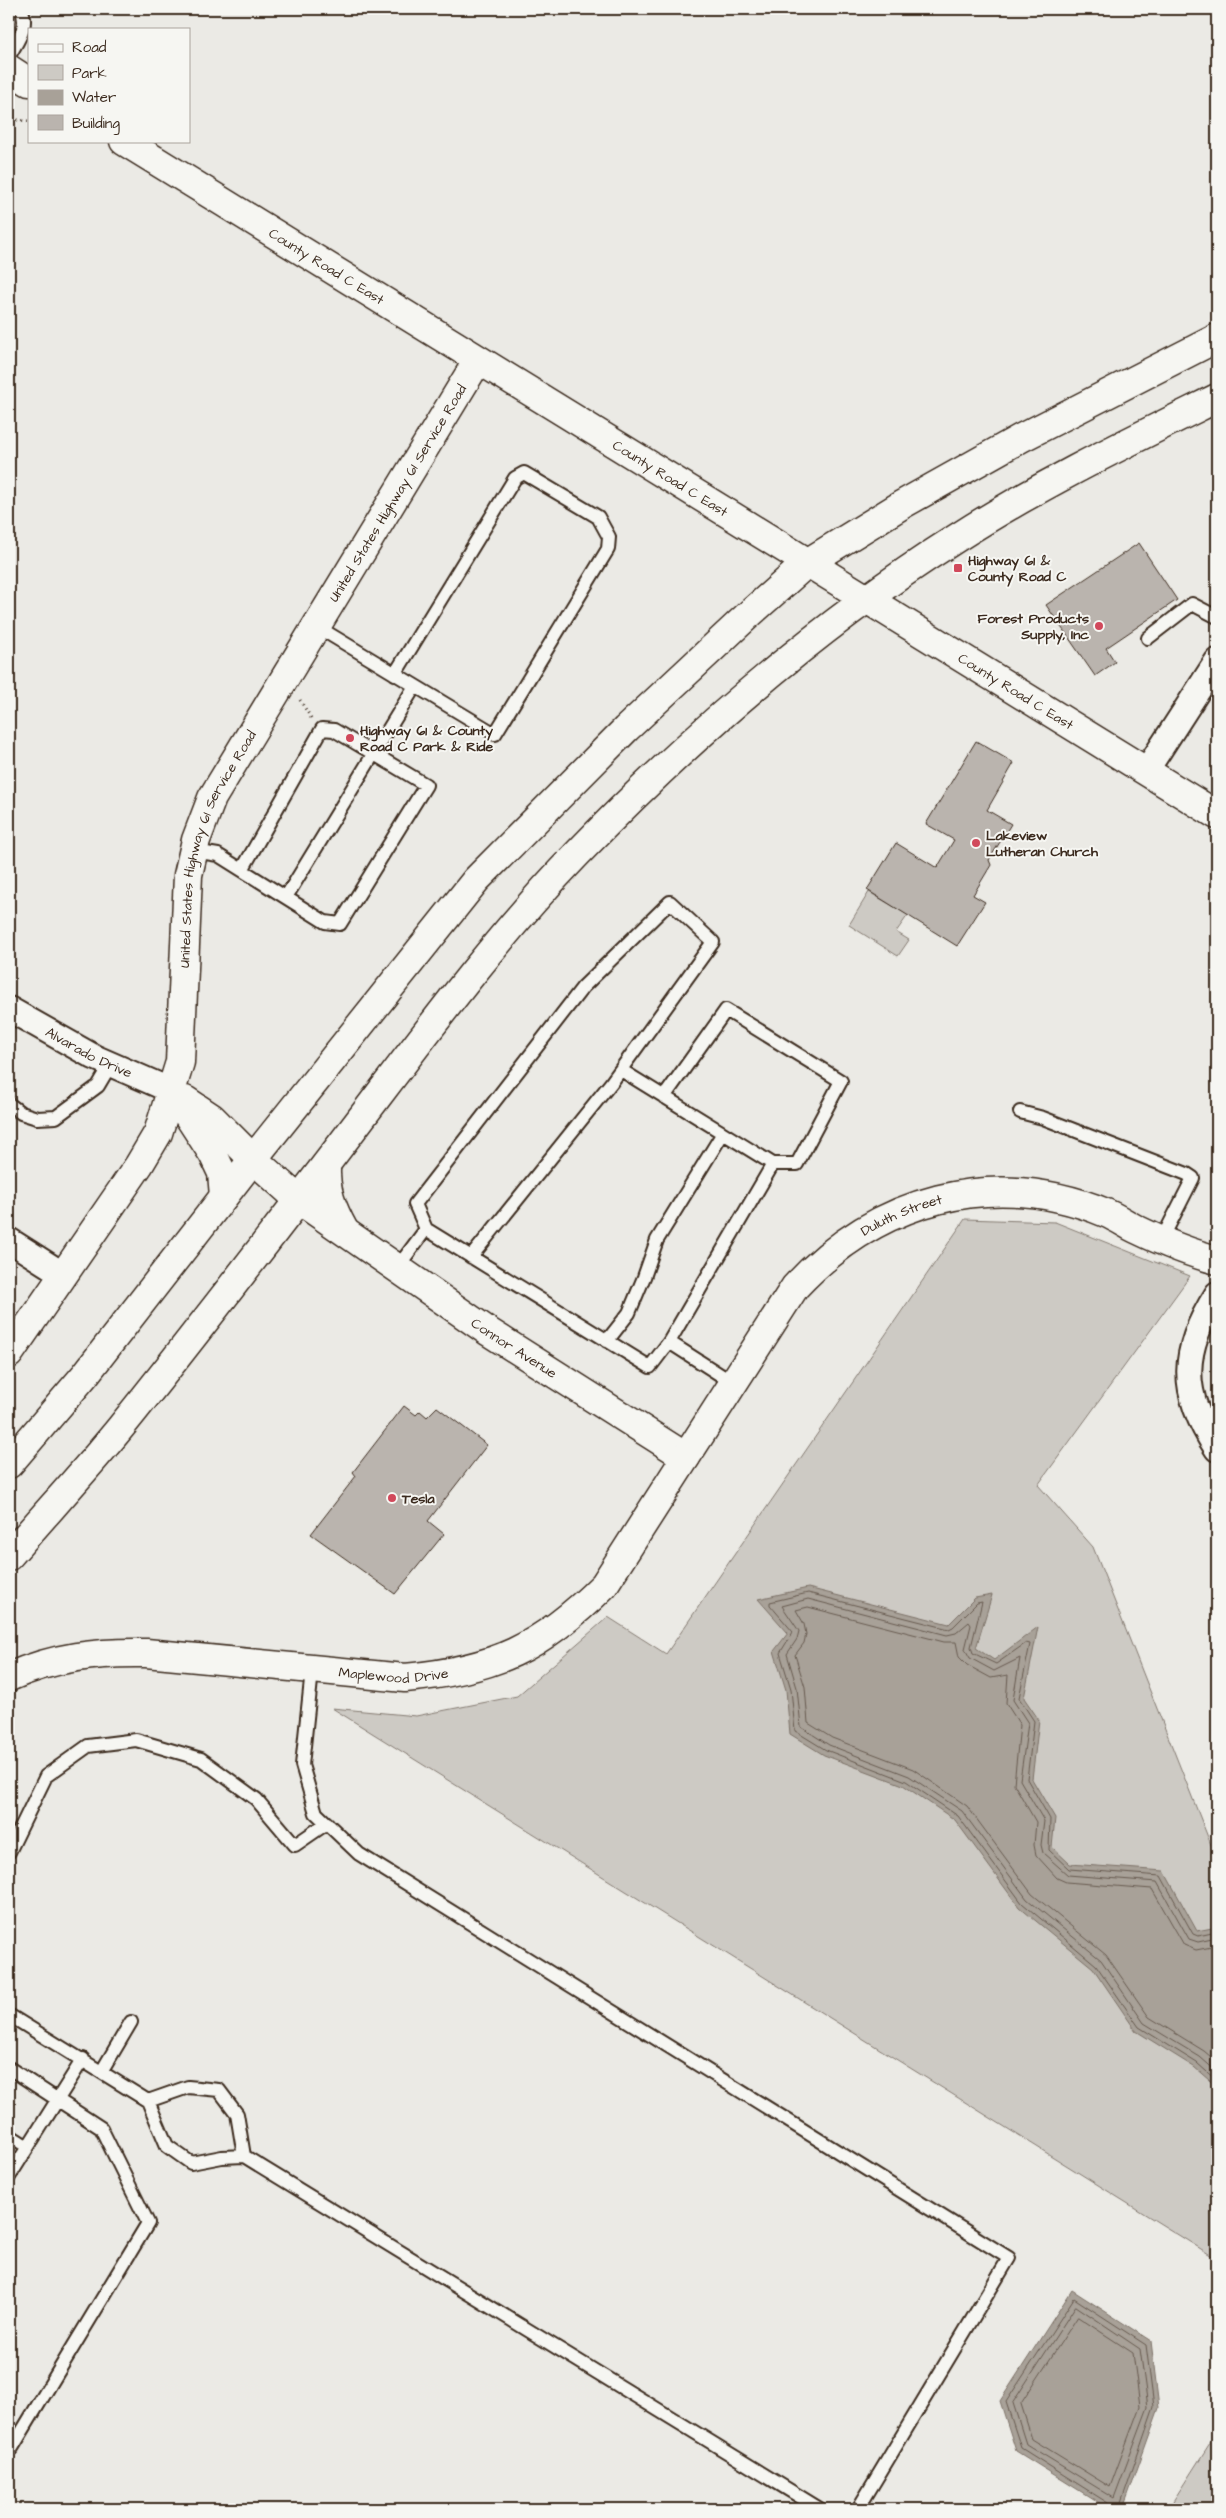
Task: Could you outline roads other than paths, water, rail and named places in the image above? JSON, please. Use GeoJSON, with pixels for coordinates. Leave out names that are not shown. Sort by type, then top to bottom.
{"type":"FeatureCollection","features":[{"type":"Feature","properties":{"kind":"street"},"geometry":{"type":"LineString","coordinates":[[9,70],[28,81]]}},
{"type":"Feature","properties":{"kind":"street","name":"County Road C East"},"geometry":{"type":"LineString","coordinates":[[126,142],[1217,816]]}},
{"type":"Feature","properties":{"kind":"street"},"geometry":{"type":"LineString","coordinates":[[9,1464],[85,1375],[253,1159],[476,880],[626,729],[807,563],[903,504],[1022,438],[1217,338]]}},
{"type":"Feature","properties":{"kind":"street","name":"United States Highway 61 Service Road"},"geometry":{"type":"LineString","coordinates":[[9,1354],[139,1166],[158,1133],[180,1062],[188,876],[194,851],[212,798],[478,360]]}},
{"type":"Feature","properties":{"kind":"street"},"geometry":{"type":"LineString","coordinates":[[9,1556],[119,1430],[299,1200],[490,950],[574,857],[647,784],[724,714],[797,653],[867,600],[952,540],[1019,500],[1217,398]]}},
{"type":"Feature","properties":{"kind":"street"},"geometry":{"type":"LineString","coordinates":[[1146,771],[1217,661]]}},
{"type":"Feature","properties":{"kind":"street","name":"Alvarado Drive"},"geometry":{"type":"LineString","coordinates":[[10,1012],[111,1064],[172,1091]]}},
{"type":"Feature","properties":{"kind":"street"},"geometry":{"type":"LineString","coordinates":[[172,1091],[214,1154],[222,1173],[224,1196]]}},
{"type":"Feature","properties":{"kind":"street","name":"Connor Avenue"},"geometry":{"type":"LineString","coordinates":[[172,1091],[212,1118],[253,1159],[299,1200],[346,1234],[489,1332],[686,1457]]}},
{"type":"Feature","properties":{"kind":"street","name":"Connor Avenue"},"geometry":{"type":"LineString","coordinates":[[326,1165],[325,1186],[331,1207],[346,1234]]}},
{"type":"Feature","properties":{"kind":"street","name":"Duluth Street"},"geometry":{"type":"LineString","coordinates":[[686,1457],[795,1287],[815,1265],[843,1242],[874,1223],[915,1206],[965,1194],[1002,1192],[1039,1194],[1072,1201],[1107,1213],[1161,1241],[1217,1260]]}},
{"type":"Feature","properties":{"kind":"street"},"geometry":{"type":"LineString","coordinates":[[9,1240],[64,1275]]}},
{"type":"Feature","properties":{"kind":"street"},"geometry":{"type":"LineString","coordinates":[[1217,1294],[1199,1326],[1193,1342],[1189,1366],[1191,1392],[1198,1415],[1217,1449]]}},
{"type":"Feature","properties":{"kind":"street","name":"Maplewood Drive"},"geometry":{"type":"LineString","coordinates":[[9,1677],[54,1661],[110,1652],[146,1653],[405,1678],[442,1675],[478,1667],[512,1654],[545,1637],[574,1615],[604,1585],[686,1457]]}},
{"type":"Feature","properties":{"kind":"lane"},"geometry":{"type":"LineString","coordinates":[[9,56],[26,21],[21,9]]}},
{"type":"Feature","properties":{"kind":"lane"},"geometry":{"type":"LineString","coordinates":[[316,626],[395,674],[495,734],[608,549],[609,537],[598,517],[538,480],[524,474],[515,478],[395,674]]}},
{"type":"Feature","properties":{"kind":"lane"},"geometry":{"type":"LineString","coordinates":[[1148,638],[1192,604],[1217,617]]}},
{"type":"Feature","properties":{"kind":"lane"},"geometry":{"type":"LineString","coordinates":[[286,898],[415,686]]}},
{"type":"Feature","properties":{"kind":"lane"},"geometry":{"type":"LineString","coordinates":[[194,851],[218,855],[325,922],[340,924],[348,915],[426,785],[334,730],[322,728],[242,870]]}},
{"type":"Feature","properties":{"kind":"lane"},"geometry":{"type":"LineString","coordinates":[[471,1257],[621,1070],[713,942],[670,902],[582,988],[415,1204],[426,1229],[471,1257],[607,1341],[650,1367],[669,1342],[773,1164]]}},
{"type":"Feature","properties":{"kind":"lane"},"geometry":{"type":"LineString","coordinates":[[621,1070],[664,1097],[773,1164],[796,1164],[841,1081],[726,1010],[664,1097]]}},
{"type":"Feature","properties":{"kind":"lane"},"geometry":{"type":"LineString","coordinates":[[9,1104],[21,1113],[37,1118],[56,1117],[98,1086],[111,1064]]}},
{"type":"Feature","properties":{"kind":"lane"},"geometry":{"type":"LineString","coordinates":[[1020,1112],[1061,1125],[1193,1178],[1161,1241]]}},
{"type":"Feature","properties":{"kind":"lane"},"geometry":{"type":"LineString","coordinates":[[607,1341],[629,1313],[657,1240],[723,1133]]}},
{"type":"Feature","properties":{"kind":"lane"},"geometry":{"type":"LineString","coordinates":[[397,1268],[426,1229]]}},
{"type":"Feature","properties":{"kind":"lane"},"geometry":{"type":"LineString","coordinates":[[669,1342],[733,1383]]}},
{"type":"Feature","properties":{"kind":"lane"},"geometry":{"type":"LineString","coordinates":[[312,1670],[302,1765],[316,1813],[359,1854],[1009,2258],[858,2509]]}},
{"type":"Feature","properties":{"kind":"lane"},"geometry":{"type":"LineString","coordinates":[[9,1852],[46,1776],[88,1746],[136,1740],[201,1759],[256,1799],[295,1846],[327,1824]]}},
{"type":"Feature","properties":{"kind":"lane"},"geometry":{"type":"LineString","coordinates":[[9,2015],[83,2059],[148,2101],[167,2146],[190,2163],[222,2157],[244,2156],[820,2509]]}},
{"type":"Feature","properties":{"kind":"lane"},"geometry":{"type":"LineString","coordinates":[[102,2071],[132,2022]]}},
{"type":"Feature","properties":{"kind":"lane"},"geometry":{"type":"LineString","coordinates":[[9,2177],[83,2059]]}},
{"type":"Feature","properties":{"kind":"lane"},"geometry":{"type":"LineString","coordinates":[[9,2068],[58,2098],[101,2128],[148,2223],[12,2448],[9,2446]]}},
{"type":"Feature","properties":{"kind":"lane"},"geometry":{"type":"LineString","coordinates":[[148,2101],[188,2087],[219,2090],[237,2114],[244,2156]]}},
{"type":"Feature","properties":{"kind":"lane"},"geometry":{"type":"LineString","coordinates":[[9,2135],[28,2147]]}},
{"type":"Feature","properties":{"kind":"water"},"geometry":{"type":"Polygon","coordinates":[[[808,1588],[949,1624],[975,1598],[992,1595],[976,1648],[994,1660],[1038,1627],[1024,1698],[1039,1720],[1032,1779],[1055,1818],[1052,1847],[1070,1864],[1164,1871],[1197,1931],[1217,1927],[1217,2087],[1194,2067],[1136,2031],[1093,1968],[1019,1907],[955,1820],[903,1785],[824,1755],[790,1734],[786,1690],[774,1651],[788,1633],[758,1599],[808,1588]]]}},
{"type":"Feature","properties":{"kind":"water"},"geometry":{"type":"Polygon","coordinates":[[[1072,2290],[1151,2341],[1159,2408],[1123,2509],[1109,2509],[1016,2451],[1000,2401],[1072,2290]]]}},
{"type":"Feature","properties":{"kind":"place","name":"Highway 61 & County Road C"},"geometry":{"type":"Point","coordinates":[958,568]}},
{"type":"Feature","properties":{"kind":"place","name":"Forest Products Supply, Inc"},"geometry":{"type":"Point","coordinates":[1099,626]}},
{"type":"Feature","properties":{"kind":"place","name":"Highway 61 & County Road C Park & Ride"},"geometry":{"type":"Point","coordinates":[350,738]}},
{"type":"Feature","properties":{"kind":"place","name":"Lakeview Lutheran Church"},"geometry":{"type":"Point","coordinates":[976,843]}},
{"type":"Feature","properties":{"kind":"place","name":"Tesla"},"geometry":{"type":"Point","coordinates":[392,1498]}}]}
